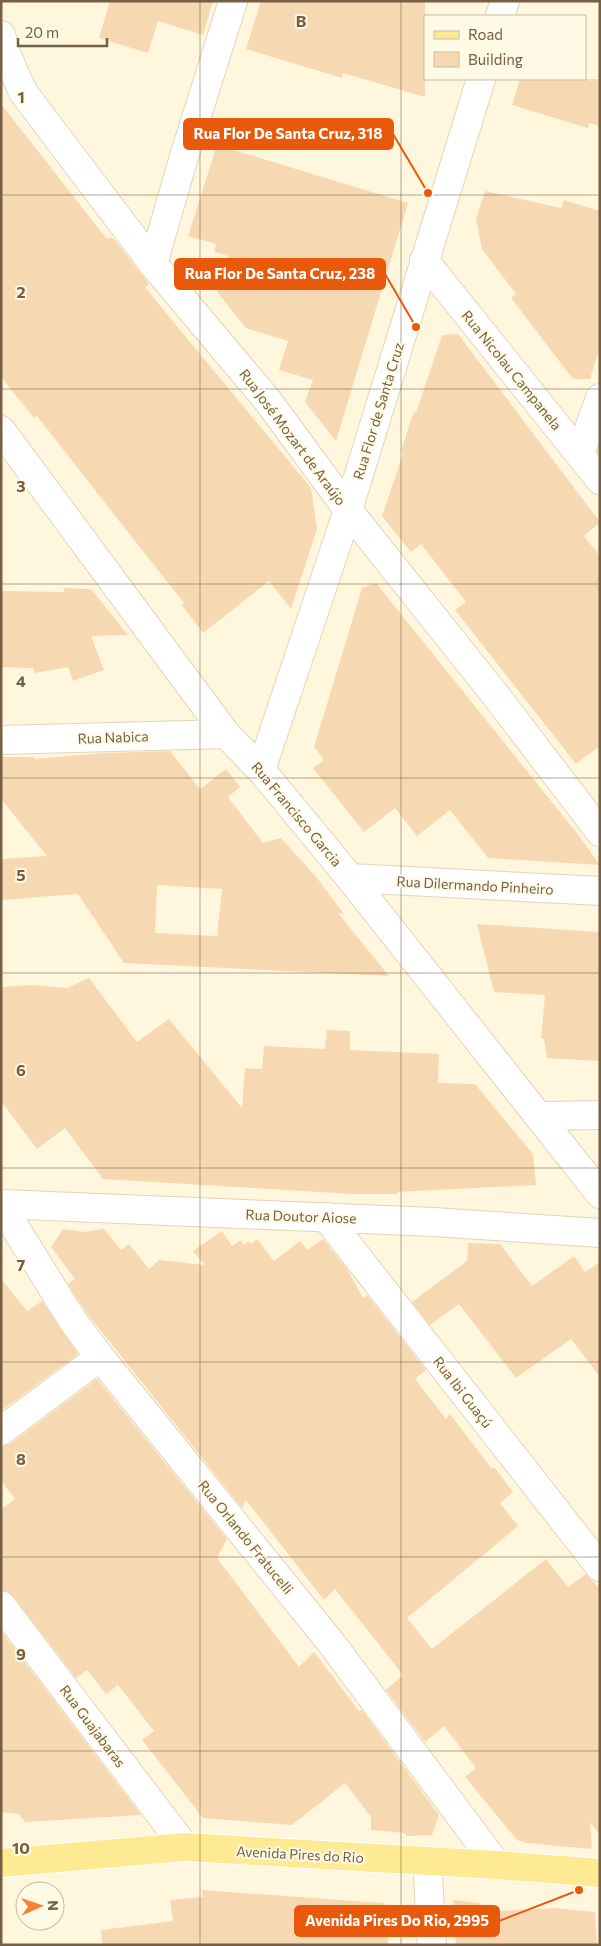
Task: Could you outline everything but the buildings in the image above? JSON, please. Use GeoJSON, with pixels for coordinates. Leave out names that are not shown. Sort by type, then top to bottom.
{"type":"FeatureCollection","features":[{"type":"Feature","properties":{"kind":"main road","name":"Avenida Pires do Rio"},"geometry":{"type":"LineString","coordinates":[[1,1863],[184,1847],[497,1865],[600,1873]]}},
{"type":"Feature","properties":{"kind":"street"},"geometry":{"type":"LineString","coordinates":[[153,264],[183,160],[233,1]]}},
{"type":"Feature","properties":{"kind":"street"},"geometry":{"type":"LineString","coordinates":[[500,15],[505,1]]}},
{"type":"Feature","properties":{"kind":"street","name":"Rua José Mozart de Araújo"},"geometry":{"type":"LineString","coordinates":[[1,35],[8,58],[23,92],[153,264],[268,401],[348,510],[500,701],[600,832]]}},
{"type":"Feature","properties":{"kind":"street","name":"Rua Flor de Santa Cruz"},"geometry":{"type":"LineString","coordinates":[[261,770],[348,510],[481,80]]}},
{"type":"Feature","properties":{"kind":"street","name":"Rua Nicolau Campanela"},"geometry":{"type":"LineString","coordinates":[[424,260],[600,480]]}},
{"type":"Feature","properties":{"kind":"street"},"geometry":{"type":"LineString","coordinates":[[580,454],[600,398]]}},
{"type":"Feature","properties":{"kind":"street","name":"Rua Francisco Garcia"},"geometry":{"type":"LineString","coordinates":[[1,430],[226,734],[261,770],[350,878],[600,1194]]}},
{"type":"Feature","properties":{"kind":"street","name":"Rua Nabica"},"geometry":{"type":"LineString","coordinates":[[1,740],[226,734]]}},
{"type":"Feature","properties":{"kind":"street","name":"Rua Dilermando Pinheiro"},"geometry":{"type":"LineString","coordinates":[[350,878],[600,891]]}},
{"type":"Feature","properties":{"kind":"street"},"geometry":{"type":"LineString","coordinates":[[540,1116],[600,1115]]}},
{"type":"Feature","properties":{"kind":"street","name":"Rua Doutor Aiose"},"geometry":{"type":"LineString","coordinates":[[1,1204],[326,1217],[600,1233]]}},
{"type":"Feature","properties":{"kind":"street","name":"Rua Orlando Fratucelli"},"geometry":{"type":"LineString","coordinates":[[1,1204],[73,1321],[100,1357],[332,1644],[497,1865]]}},
{"type":"Feature","properties":{"kind":"street","name":"Rua Ibi Guaçú"},"geometry":{"type":"LineString","coordinates":[[326,1217],[600,1567]]}},
{"type":"Feature","properties":{"kind":"street"},"geometry":{"type":"LineString","coordinates":[[1,1431],[100,1357]]}},
{"type":"Feature","properties":{"kind":"street","name":"Rua Guajabaras"},"geometry":{"type":"LineString","coordinates":[[1,1604],[184,1847]]}},
{"type":"Feature","properties":{"kind":"street"},"geometry":{"type":"LineString","coordinates":[[427,1861],[432,1945]]}},
{"type":"Feature","properties":{"kind":"place","name":"Rua Flor De Santa Cruz, 318"},"geometry":{"type":"Point","coordinates":[428,193]}},
{"type":"Feature","properties":{"kind":"place","name":"Rua Flor De Santa Cruz, 238"},"geometry":{"type":"Point","coordinates":[416,327]}},
{"type":"Feature","properties":{"kind":"place","name":"Avenida Pires Do Rio, 2995"},"geometry":{"type":"Point","coordinates":[579,1890]}}]}
